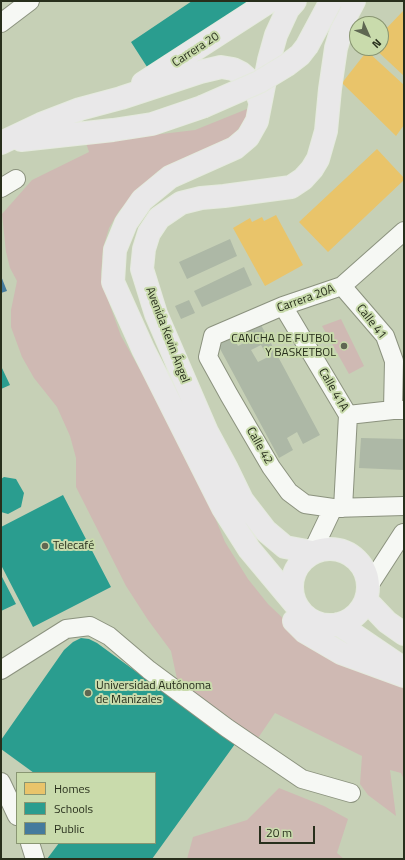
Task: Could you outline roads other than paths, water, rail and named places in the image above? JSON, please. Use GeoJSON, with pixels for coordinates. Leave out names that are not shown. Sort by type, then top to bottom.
{"type":"FeatureCollection","features":[{"type":"Feature","properties":{"kind":"main road","name":"Carrera 20"},"geometry":{"type":"LineString","coordinates":[[121,98],[270,1]]}},
{"type":"Feature","properties":{"kind":"main road","name":"Avenida Kevin Ángel"},"geometry":{"type":"LineString","coordinates":[[294,604],[248,549],[223,508],[147,356],[113,282],[116,250],[126,223],[142,200],[170,177],[234,148],[251,132],[257,121],[269,60],[276,35],[288,9],[295,1]]}},
{"type":"Feature","properties":{"kind":"main road"},"geometry":{"type":"LineString","coordinates":[[2,142],[113,130],[152,124],[202,107],[259,82],[294,60],[307,46],[331,1]]}},
{"type":"Feature","properties":{"kind":"main road","name":"Avenida Kevin Ángel"},"geometry":{"type":"LineString","coordinates":[[312,552],[285,547],[266,532],[242,500],[227,469],[206,432],[156,314],[142,269],[144,249],[149,233],[159,218],[181,203],[201,198],[291,187],[303,179],[312,169],[318,159],[326,131],[336,48],[345,18],[354,1]]}},
{"type":"Feature","properties":{"kind":"main road","name":"Carrera 20"},"geometry":{"type":"LineString","coordinates":[[2,142],[41,124],[80,109],[121,98],[200,72],[221,67],[237,71],[249,80],[256,90],[260,107]]}},
{"type":"Feature","properties":{"kind":"main road"},"geometry":{"type":"LineString","coordinates":[[328,548],[341,550],[352,555],[361,564],[366,575],[367,594],[360,611],[350,620],[338,624],[325,625],[312,622],[302,614],[294,604],[291,591],[292,578],[297,566],[312,552],[328,548]]}},
{"type":"Feature","properties":{"kind":"main road"},"geometry":{"type":"LineString","coordinates":[[248,549],[257,575],[276,603],[305,632],[341,653],[404,676]]}},
{"type":"Feature","properties":{"kind":"main road"},"geometry":{"type":"LineString","coordinates":[[367,594],[387,622],[404,634]]}},
{"type":"Feature","properties":{"kind":"main road"},"geometry":{"type":"LineString","coordinates":[[338,624],[404,668]]}},
{"type":"Feature","properties":{"kind":"street"},"geometry":{"type":"LineString","coordinates":[[1,23],[30,1]]}},
{"type":"Feature","properties":{"kind":"street","name":"Carrera 20A"},"geometry":{"type":"LineString","coordinates":[[208,357],[213,336],[283,306],[342,286],[404,231]]}},
{"type":"Feature","properties":{"kind":"street","name":"Calle 41"},"geometry":{"type":"LineString","coordinates":[[342,286],[385,336],[394,361],[398,410]]}},
{"type":"Feature","properties":{"kind":"street","name":"Calle 41A"},"geometry":{"type":"LineString","coordinates":[[283,306],[348,415],[338,508]]}},
{"type":"Feature","properties":{"kind":"street","name":"Calle 42"},"geometry":{"type":"LineString","coordinates":[[208,357],[271,467],[290,492],[305,504],[338,508],[401,506]]}},
{"type":"Feature","properties":{"kind":"street"},"geometry":{"type":"LineString","coordinates":[[348,415],[398,410]]}},
{"type":"Feature","properties":{"kind":"street"},"geometry":{"type":"LineString","coordinates":[[367,594],[404,533],[401,506]]}},
{"type":"Feature","properties":{"kind":"street"},"geometry":{"type":"LineString","coordinates":[[312,552],[338,508]]}},
{"type":"Feature","properties":{"kind":"street"},"geometry":{"type":"LineString","coordinates":[[1,670],[66,629],[90,626],[109,636],[149,670],[227,728],[302,779],[351,793]]}},
{"type":"Feature","properties":{"kind":"street"},"geometry":{"type":"LineString","coordinates":[[1,782],[16,814]]}},
{"type":"Feature","properties":{"kind":"street"},"geometry":{"type":"LineString","coordinates":[[30,844],[34,859]]}},
{"type":"Feature","properties":{"kind":"place","name":"CANCHA DE FUTBOL Y BASKETBOL"},"geometry":{"type":"Point","coordinates":[344,346]}},
{"type":"Feature","properties":{"kind":"place","name":"Telecafé"},"geometry":{"type":"Point","coordinates":[45,546]}},
{"type":"Feature","properties":{"kind":"place","name":"Universidad Autónoma de Manizales"},"geometry":{"type":"Point","coordinates":[88,693]}}]}
